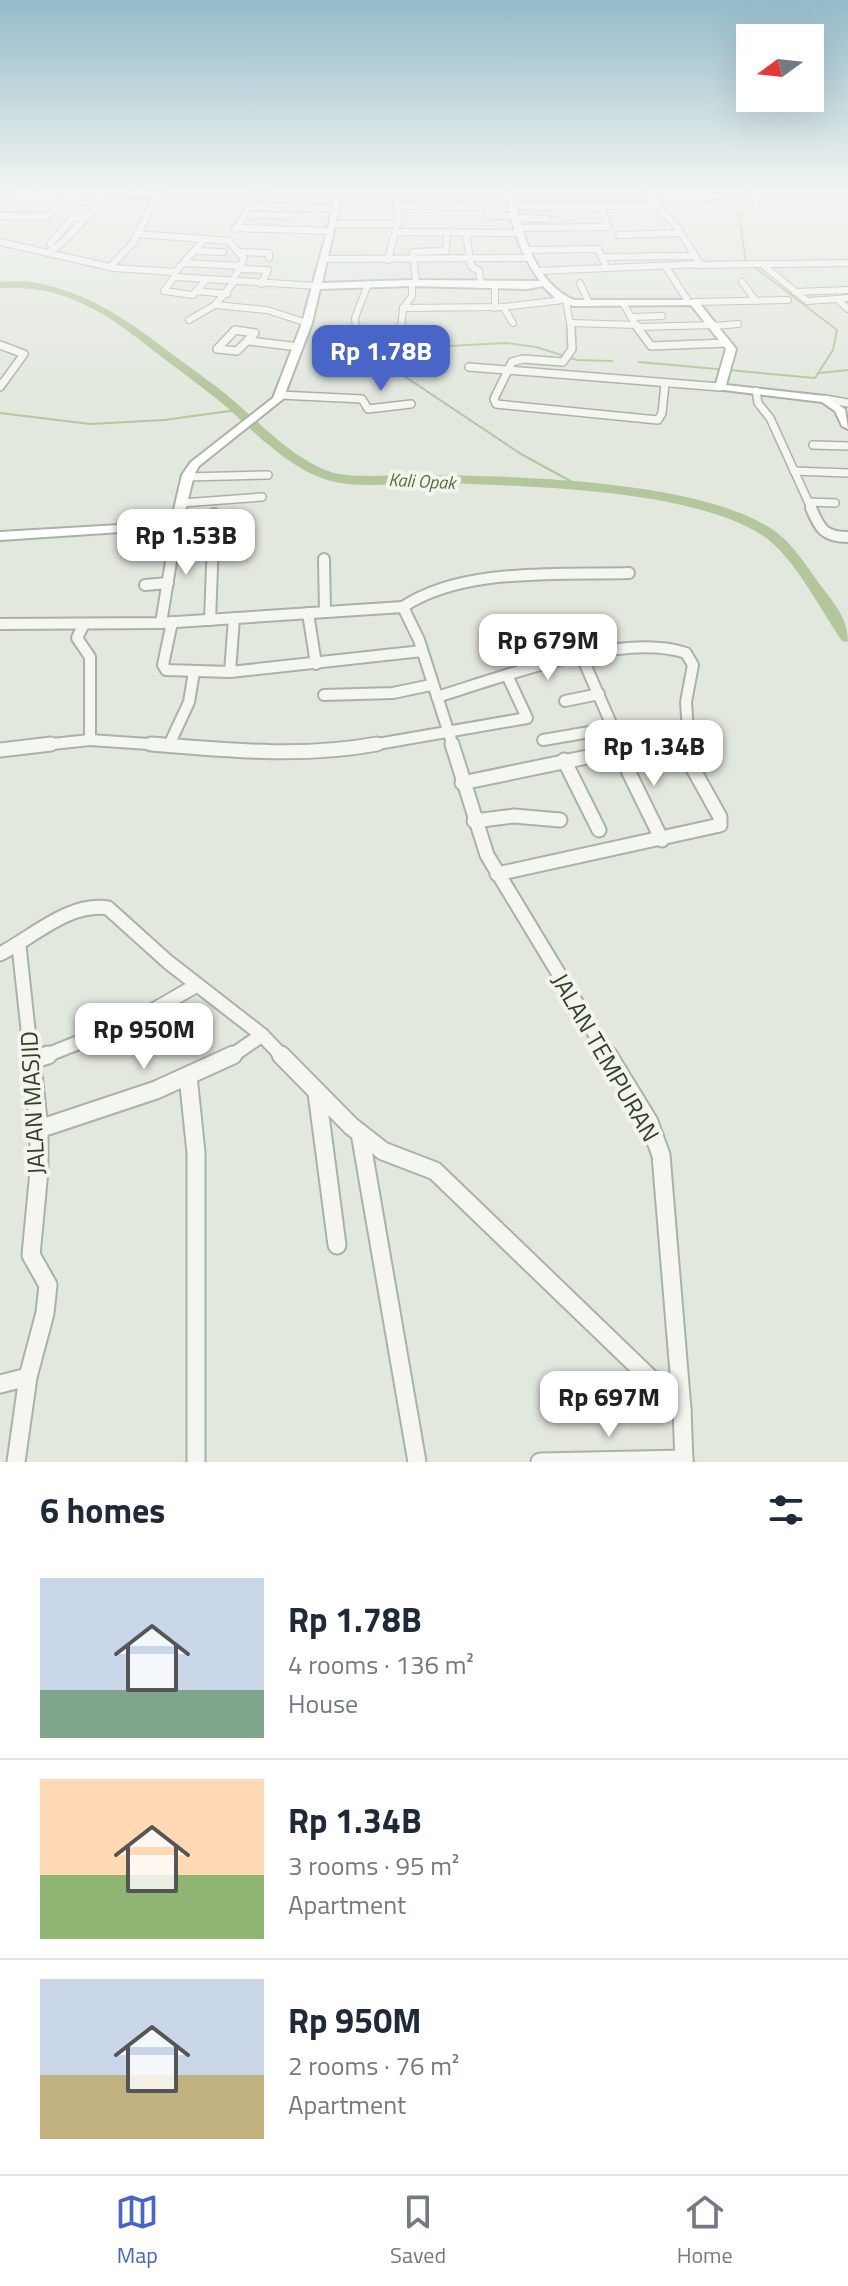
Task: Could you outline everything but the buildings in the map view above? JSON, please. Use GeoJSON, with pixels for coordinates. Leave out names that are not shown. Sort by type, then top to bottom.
{"type":"FeatureCollection","features":[{"type":"Feature","properties":{"kind":"street"},"geometry":{"type":"LineString","coordinates":[[71,258],[110,267],[261,284],[518,286],[547,283]]}},
{"type":"Feature","properties":{"kind":"street"},"geometry":{"type":"LineString","coordinates":[[110,267],[122,258]]}},
{"type":"Feature","properties":{"kind":"street"},"geometry":{"type":"LineString","coordinates":[[188,258],[164,291],[190,295],[206,280]]}},
{"type":"Feature","properties":{"kind":"street"},"geometry":{"type":"LineString","coordinates":[[189,320],[227,294],[242,265],[240,258]]}},
{"type":"Feature","properties":{"kind":"street"},"geometry":{"type":"LineString","coordinates":[[242,265],[268,258]]}},
{"type":"Feature","properties":{"kind":"street"},"geometry":{"type":"LineString","coordinates":[[422,651],[230,672],[163,668],[168,583],[177,525],[187,477],[202,458],[277,399],[299,347],[325,259],[487,258]]}},
{"type":"Feature","properties":{"kind":"street"},"geometry":{"type":"LineString","coordinates":[[530,258],[564,301],[571,323],[573,346],[566,361],[523,359],[512,362],[494,399],[496,404],[658,420],[662,413],[665,384]]}},
{"type":"Feature","properties":{"kind":"street"},"geometry":{"type":"LineString","coordinates":[[603,258],[607,268]]}},
{"type":"Feature","properties":{"kind":"street"},"geometry":{"type":"LineString","coordinates":[[639,258],[643,267]]}},
{"type":"Feature","properties":{"kind":"street"},"geometry":{"type":"LineString","coordinates":[[696,258],[700,264],[697,265]]}},
{"type":"Feature","properties":{"kind":"street"},"geometry":{"type":"LineString","coordinates":[[400,335],[403,308],[412,296],[414,260]]}},
{"type":"Feature","properties":{"kind":"street"},"geometry":{"type":"LineString","coordinates":[[470,260],[471,266],[479,271],[481,285]]}},
{"type":"Feature","properties":{"kind":"street"},"geometry":{"type":"LineString","coordinates":[[184,263],[242,265],[268,270],[261,284]]}},
{"type":"Feature","properties":{"kind":"street"},"geometry":{"type":"LineString","coordinates":[[538,271],[848,263]]}},
{"type":"Feature","properties":{"kind":"street"},"geometry":{"type":"LineString","coordinates":[[210,271],[215,264]]}},
{"type":"Feature","properties":{"kind":"street"},"geometry":{"type":"LineString","coordinates":[[761,265],[808,302],[837,299],[848,294]]}},
{"type":"Feature","properties":{"kind":"street"},"geometry":{"type":"LineString","coordinates":[[666,267],[731,349],[720,382]]}},
{"type":"Feature","properties":{"kind":"street"},"geometry":{"type":"LineString","coordinates":[[618,268],[624,280]]}},
{"type":"Feature","properties":{"kind":"street"},"geometry":{"type":"LineString","coordinates":[[742,282],[756,301]]}},
{"type":"Feature","properties":{"kind":"street"},"geometry":{"type":"LineString","coordinates":[[580,283],[604,324]]}},
{"type":"Feature","properties":{"kind":"street"},"geometry":{"type":"LineString","coordinates":[[356,332],[355,318],[368,284]]}},
{"type":"Feature","properties":{"kind":"street"},"geometry":{"type":"LineString","coordinates":[[495,286],[499,307],[513,323]]}},
{"type":"Feature","properties":{"kind":"street"},"geometry":{"type":"LineString","coordinates":[[518,286],[528,303]]}},
{"type":"Feature","properties":{"kind":"street"},"geometry":{"type":"LineString","coordinates":[[196,291],[227,294]]}},
{"type":"Feature","properties":{"kind":"street"},"geometry":{"type":"LineString","coordinates":[[795,292],[848,294]]}},
{"type":"Feature","properties":{"kind":"street"},"geometry":{"type":"LineString","coordinates":[[803,298],[848,294]]}},
{"type":"Feature","properties":{"kind":"street"},"geometry":{"type":"LineString","coordinates":[[837,299],[848,309]]}},
{"type":"Feature","properties":{"kind":"street"},"geometry":{"type":"LineString","coordinates":[[403,308],[499,307],[564,301],[788,300]]}},
{"type":"Feature","properties":{"kind":"street"},"geometry":{"type":"LineString","coordinates":[[623,303],[651,346],[727,343]]}},
{"type":"Feature","properties":{"kind":"street"},"geometry":{"type":"LineString","coordinates":[[215,305],[267,310],[307,323]]}},
{"type":"Feature","properties":{"kind":"street"},"geometry":{"type":"LineString","coordinates":[[636,323],[662,316]]}},
{"type":"Feature","properties":{"kind":"street"},"geometry":{"type":"LineString","coordinates":[[571,323],[738,324]]}},
{"type":"Feature","properties":{"kind":"street"},"geometry":{"type":"LineString","coordinates":[[249,341],[255,333],[253,331],[237,329],[217,349],[237,351],[249,341],[299,347]]}},
{"type":"Feature","properties":{"kind":"street"},"geometry":{"type":"LineString","coordinates":[[0,345],[24,354],[0,387]]}},
{"type":"Feature","properties":{"kind":"street"},"geometry":{"type":"LineString","coordinates":[[689,345],[694,357]]}},
{"type":"Feature","properties":{"kind":"street"},"geometry":{"type":"LineString","coordinates":[[469,367],[508,367],[665,384],[720,382],[756,391],[848,403]]}},
{"type":"Feature","properties":{"kind":"street"},"geometry":{"type":"LineString","coordinates":[[756,391],[758,403],[770,418],[822,532],[832,537],[848,537]]}},
{"type":"Feature","properties":{"kind":"street"},"geometry":{"type":"LineString","coordinates":[[277,399],[362,399],[368,409],[411,404]]}},
{"type":"Feature","properties":{"kind":"street"},"geometry":{"type":"LineString","coordinates":[[825,399],[840,409],[848,426]]}},
{"type":"Feature","properties":{"kind":"street"},"geometry":{"type":"LineString","coordinates":[[813,445],[848,446]]}},
{"type":"Feature","properties":{"kind":"street"},"geometry":{"type":"LineString","coordinates":[[794,471],[848,473]]}},
{"type":"Feature","properties":{"kind":"street"},"geometry":{"type":"LineString","coordinates":[[187,477],[268,475]]}},
{"type":"Feature","properties":{"kind":"street"},"geometry":{"type":"LineString","coordinates":[[182,503],[262,497]]}},
{"type":"Feature","properties":{"kind":"street"},"geometry":{"type":"LineString","coordinates":[[809,502],[835,503]]}},
{"type":"Feature","properties":{"kind":"street"},"geometry":{"type":"LineString","coordinates":[[210,620],[214,514]]}},
{"type":"Feature","properties":{"kind":"street"},"geometry":{"type":"LineString","coordinates":[[0,536],[177,525]]}},
{"type":"Feature","properties":{"kind":"street"},"geometry":{"type":"LineString","coordinates":[[324,559],[325,612]]}},
{"type":"Feature","properties":{"kind":"street"},"geometry":{"type":"LineString","coordinates":[[0,624],[167,623],[403,607],[417,595],[479,581],[629,573]]}},
{"type":"Feature","properties":{"kind":"street"},"geometry":{"type":"LineString","coordinates":[[145,585],[168,583]]}},
{"type":"Feature","properties":{"kind":"street","name":"JALAN TEMPURAN"},"geometry":{"type":"LineString","coordinates":[[403,607],[422,651],[474,821],[497,874],[656,1138],[664,1176],[684,1461]]}},
{"type":"Feature","properties":{"kind":"street"},"geometry":{"type":"LineString","coordinates":[[308,613],[316,664]]}},
{"type":"Feature","properties":{"kind":"street"},"geometry":{"type":"LineString","coordinates":[[230,672],[234,618]]}},
{"type":"Feature","properties":{"kind":"street"},"geometry":{"type":"LineString","coordinates":[[84,624],[77,638],[90,657],[90,740]]}},
{"type":"Feature","properties":{"kind":"street"},"geometry":{"type":"LineString","coordinates":[[437,697],[507,675],[654,644],[679,650],[691,658],[693,672],[686,702],[690,763],[721,822],[711,829],[497,874]]}},
{"type":"Feature","properties":{"kind":"street"},"geometry":{"type":"LineString","coordinates":[[582,657],[613,728],[616,751],[662,840]]}},
{"type":"Feature","properties":{"kind":"street"},"geometry":{"type":"LineString","coordinates":[[169,745],[189,702],[194,672]]}},
{"type":"Feature","properties":{"kind":"street"},"geometry":{"type":"LineString","coordinates":[[0,750],[90,740],[256,752],[337,749],[447,733],[527,718],[507,675]]}},
{"type":"Feature","properties":{"kind":"street"},"geometry":{"type":"LineString","coordinates":[[324,695],[357,691],[393,693],[431,685]]}},
{"type":"Feature","properties":{"kind":"street"},"geometry":{"type":"LineString","coordinates":[[565,701],[599,694]]}},
{"type":"Feature","properties":{"kind":"street"},"geometry":{"type":"LineString","coordinates":[[543,740],[613,728]]}},
{"type":"Feature","properties":{"kind":"street"},"geometry":{"type":"LineString","coordinates":[[462,783],[616,751]]}},
{"type":"Feature","properties":{"kind":"street"},"geometry":{"type":"LineString","coordinates":[[564,760],[599,830]]}},
{"type":"Feature","properties":{"kind":"street"},"geometry":{"type":"LineString","coordinates":[[474,821],[514,816],[560,820]]}},
{"type":"Feature","properties":{"kind":"street"},"geometry":{"type":"LineString","coordinates":[[0,954],[19,946],[74,912],[100,905],[262,1035],[360,1133],[383,1151],[435,1171],[682,1409]]}},
{"type":"Feature","properties":{"kind":"street","name":"JALAN MASJID"},"geometry":{"type":"LineString","coordinates":[[16,1462],[28,1377],[45,1313],[48,1285],[31,1255],[30,1240],[39,1171],[39,1129],[19,946]]}},
{"type":"Feature","properties":{"kind":"street"},"geometry":{"type":"LineString","coordinates":[[32,1060],[93,1040],[170,1004],[197,985]]}},
{"type":"Feature","properties":{"kind":"street"},"geometry":{"type":"LineString","coordinates":[[39,1129],[188,1076],[236,1054],[262,1035]]}},
{"type":"Feature","properties":{"kind":"street"},"geometry":{"type":"LineString","coordinates":[[188,1076],[196,1153],[196,1462]]}},
{"type":"Feature","properties":{"kind":"street"},"geometry":{"type":"LineString","coordinates":[[317,1093],[337,1245]]}},
{"type":"Feature","properties":{"kind":"street"},"geometry":{"type":"LineString","coordinates":[[360,1133],[417,1462]]}},
{"type":"Feature","properties":{"kind":"street"},"geometry":{"type":"LineString","coordinates":[[0,1384],[28,1377]]}},
{"type":"Feature","properties":{"kind":"street"},"geometry":{"type":"LineString","coordinates":[[540,1462],[684,1461]]}},
{"type":"Feature","properties":{"kind":"waterway"},"geometry":{"type":"LineString","coordinates":[[639,362],[815,378],[833,350],[837,330],[753,266]]}},
{"type":"Feature","properties":{"kind":"waterway","name":"Kali Opak"},"geometry":{"type":"LineString","coordinates":[[0,285],[49,287],[93,303],[206,384],[296,459],[332,477],[507,482],[604,489],[697,505],[736,517],[777,540],[848,637]]}},
{"type":"Feature","properties":{"kind":"waterway"},"geometry":{"type":"LineString","coordinates":[[585,489],[521,454],[383,362],[392,349],[506,343],[536,347],[577,360],[612,361]]}},
{"type":"Feature","properties":{"kind":"waterway"},"geometry":{"type":"LineString","coordinates":[[820,373],[848,370]]}},
{"type":"Feature","properties":{"kind":"waterway"},"geometry":{"type":"LineString","coordinates":[[0,413],[90,424],[164,420],[237,410]]}}]}
